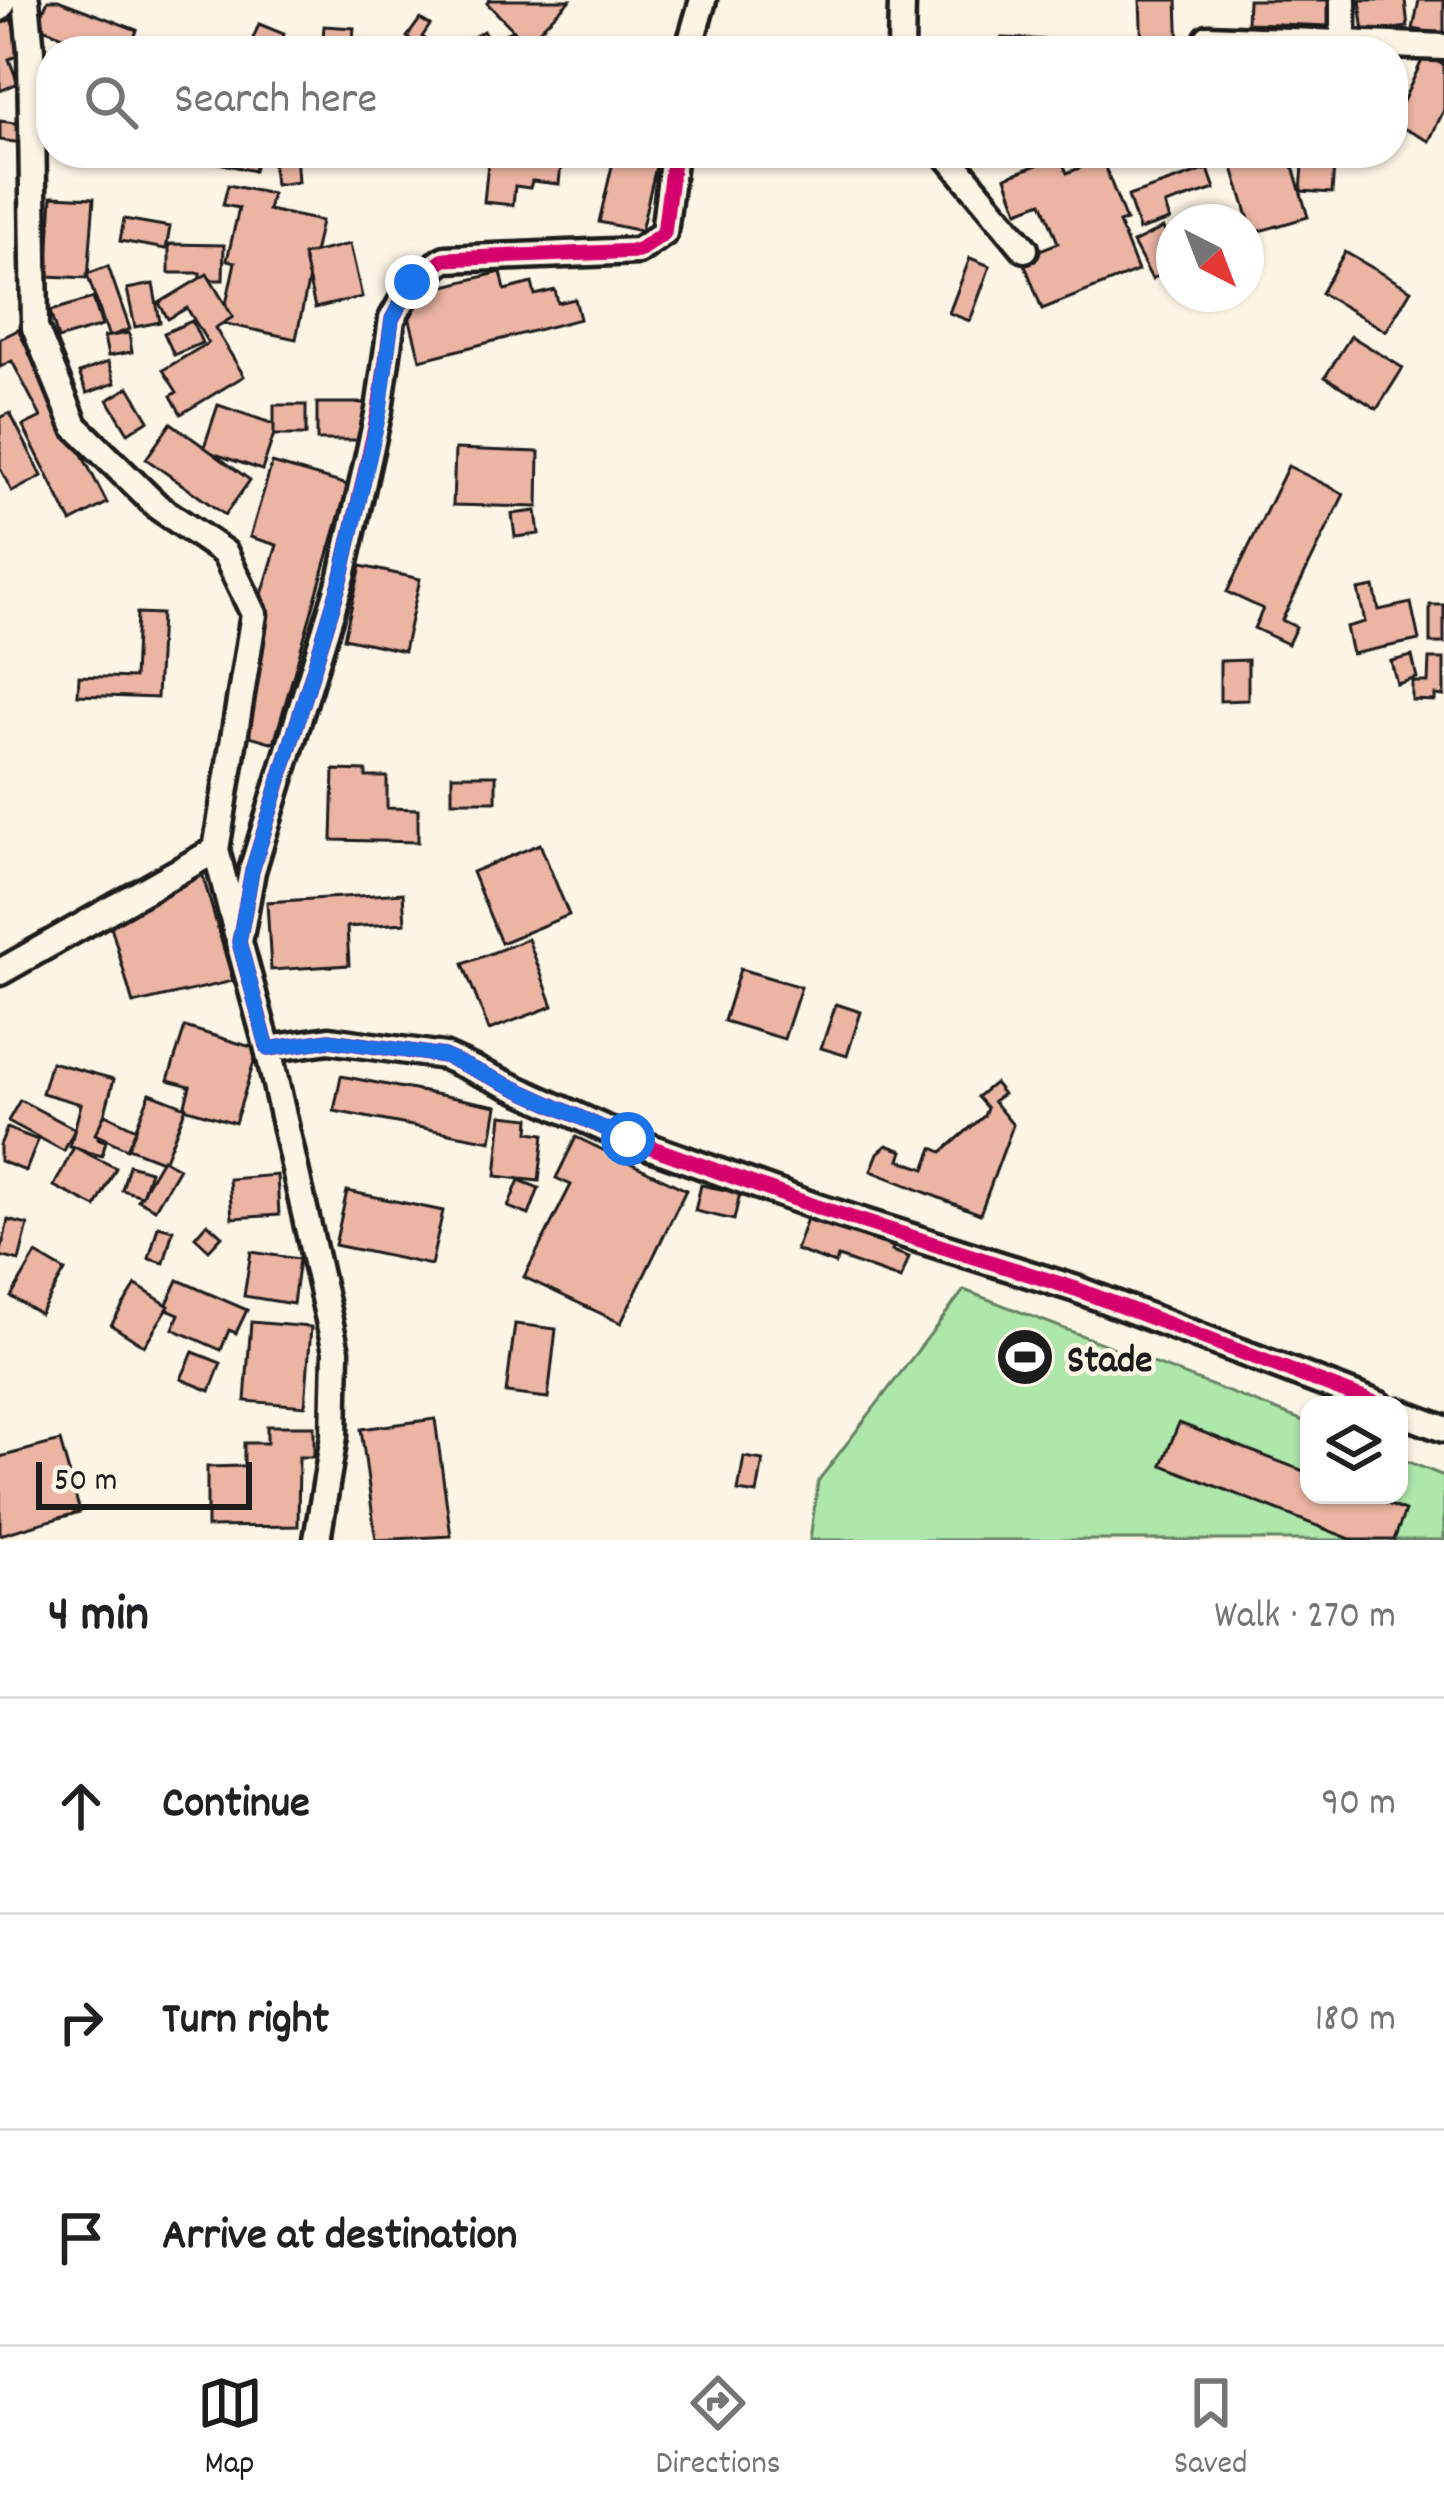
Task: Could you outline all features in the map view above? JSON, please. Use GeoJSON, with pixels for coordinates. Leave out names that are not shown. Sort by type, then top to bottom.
{"type":"FeatureCollection","features":[{"type":"Feature","properties":{"kind":"street"},"geometry":{"type":"LineString","coordinates":[[0,8],[4,0]]}},
{"type":"Feature","properties":{"kind":"street"},"geometry":{"type":"LineString","coordinates":[[26,0],[35,328],[75,426],[158,507],[225,554],[254,614],[216,850],[268,1049],[336,1351],[334,1436],[317,1540]]}},
{"type":"Feature","properties":{"kind":"street"},"geometry":{"type":"LineString","coordinates":[[692,36],[703,0]]}},
{"type":"Feature","properties":{"kind":"street"},"geometry":{"type":"LineString","coordinates":[[901,36],[902,0]]}},
{"type":"Feature","properties":{"kind":"street"},"geometry":{"type":"LineString","coordinates":[[1343,0],[1343,36]]}},
{"type":"Feature","properties":{"kind":"street"},"geometry":{"type":"LineString","coordinates":[[1408,47],[1444,47]]}},
{"type":"Feature","properties":{"kind":"street"},"geometry":{"type":"LineString","coordinates":[[239,942],[252,871],[342,576],[380,410],[392,319],[412,282],[445,259],[638,251],[664,233],[672,168]]}},
{"type":"Feature","properties":{"kind":"street"},"geometry":{"type":"LineString","coordinates":[[958,168],[1025,249]]}},
{"type":"Feature","properties":{"kind":"street"},"geometry":{"type":"LineString","coordinates":[[0,972],[216,850]]}},
{"type":"Feature","properties":{"kind":"street"},"geometry":{"type":"LineString","coordinates":[[268,1049],[329,1040],[444,1056],[628,1139],[820,1208],[1076,1289],[1356,1396]]}},
{"type":"Feature","properties":{"kind":"street"},"geometry":{"type":"LineString","coordinates":[[1408,1416],[1444,1430]]}},
{"type":"Feature","properties":{"kind":"green space","name":"Stade"},"geometry":{"type":"Polygon","coordinates":[[[964,1290],[1300,1420],[1300,1504],[1408,1504],[1408,1462],[1444,1476],[1444,1540],[810,1540],[818,1481],[964,1290]]]}},
{"type":"Feature","properties":{"kind":"building"},"geometry":{"type":"Polygon","coordinates":[[[48,0],[58,0],[137,30],[135,36],[63,36],[37,26],[48,0]]]}},
{"type":"Feature","properties":{"kind":"building"},"geometry":{"type":"Polygon","coordinates":[[[570,0],[533,36],[519,36],[487,3],[570,0]]]}},
{"type":"Feature","properties":{"kind":"building"},"geometry":{"type":"Polygon","coordinates":[[[1140,0],[1177,0],[1178,36],[1141,36],[1140,0]]]}},
{"type":"Feature","properties":{"kind":"building"},"geometry":{"type":"Polygon","coordinates":[[[1248,0],[1331,0],[1330,26],[1247,23],[1248,0]]]}},
{"type":"Feature","properties":{"kind":"building"},"geometry":{"type":"Polygon","coordinates":[[[1360,0],[1405,0],[1408,27],[1364,33],[1360,0]]]}},
{"type":"Feature","properties":{"kind":"building"},"geometry":{"type":"Polygon","coordinates":[[[1419,0],[1444,0],[1444,35],[1413,29],[1419,0]]]}},
{"type":"Feature","properties":{"kind":"building"},"geometry":{"type":"Polygon","coordinates":[[[10,17],[24,53],[9,59],[18,83],[0,91],[0,21],[10,17]]]}},
{"type":"Feature","properties":{"kind":"building"},"geometry":{"type":"Polygon","coordinates":[[[420,19],[430,25],[423,36],[408,36],[420,19]]]}},
{"type":"Feature","properties":{"kind":"building"},"geometry":{"type":"Polygon","coordinates":[[[259,24],[284,34],[283,36],[254,36],[259,24]]]}},
{"type":"Feature","properties":{"kind":"building"},"geometry":{"type":"Polygon","coordinates":[[[324,26],[354,28],[353,36],[323,36],[324,26]]]}},
{"type":"Feature","properties":{"kind":"building"},"geometry":{"type":"Polygon","coordinates":[[[1424,56],[1444,65],[1444,110],[1429,141],[1408,130],[1408,91],[1424,56]]]}},
{"type":"Feature","properties":{"kind":"building"},"geometry":{"type":"Polygon","coordinates":[[[0,121],[31,125],[29,144],[0,140],[0,121]]]}},
{"type":"Feature","properties":{"kind":"building"},"geometry":{"type":"Polygon","coordinates":[[[273,168],[297,168],[298,182],[275,185],[273,168]]]}},
{"type":"Feature","properties":{"kind":"building"},"geometry":{"type":"Polygon","coordinates":[[[487,168],[561,168],[559,184],[532,181],[530,188],[515,186],[513,205],[484,202],[487,168]]]}},
{"type":"Feature","properties":{"kind":"building"},"geometry":{"type":"Polygon","coordinates":[[[612,168],[656,168],[641,231],[599,222],[612,168]]]}},
{"type":"Feature","properties":{"kind":"building"},"geometry":{"type":"Polygon","coordinates":[[[1029,168],[1065,168],[1067,173],[1105,168],[1126,221],[1119,223],[1138,271],[1042,309],[1022,257],[1058,243],[1042,202],[1018,211],[1006,177],[1029,168]]]}},
{"type":"Feature","properties":{"kind":"building"},"geometry":{"type":"Polygon","coordinates":[[[1233,168],[1293,168],[1308,217],[1264,230],[1264,204],[1244,204],[1233,168]]]}},
{"type":"Feature","properties":{"kind":"building"},"geometry":{"type":"Polygon","coordinates":[[[1303,168],[1334,168],[1332,193],[1301,191],[1303,168]]]}},
{"type":"Feature","properties":{"kind":"building"},"geometry":{"type":"Polygon","coordinates":[[[1208,169],[1215,189],[1156,204],[1156,225],[1139,230],[1128,196],[1208,169]]]}},
{"type":"Feature","properties":{"kind":"building"},"geometry":{"type":"Polygon","coordinates":[[[228,185],[272,194],[268,210],[321,221],[296,339],[222,323],[235,262],[227,260],[239,208],[223,205],[228,185]]]}},
{"type":"Feature","properties":{"kind":"building"},"geometry":{"type":"Polygon","coordinates":[[[52,196],[94,198],[88,278],[47,276],[52,196]]]}},
{"type":"Feature","properties":{"kind":"building"},"geometry":{"type":"Polygon","coordinates":[[[124,219],[170,227],[166,249],[120,241],[124,219]]]}},
{"type":"Feature","properties":{"kind":"building"},"geometry":{"type":"Polygon","coordinates":[[[1156,232],[1156,277],[1152,279],[1133,243],[1156,232]]]}},
{"type":"Feature","properties":{"kind":"building"},"geometry":{"type":"Polygon","coordinates":[[[169,244],[224,245],[223,280],[200,280],[200,273],[169,273],[169,244]]]}},
{"type":"Feature","properties":{"kind":"building"},"geometry":{"type":"Polygon","coordinates":[[[350,244],[362,297],[315,308],[303,255],[350,244]]]}},
{"type":"Feature","properties":{"kind":"building"},"geometry":{"type":"Polygon","coordinates":[[[1345,252],[1411,290],[1386,331],[1321,293],[1345,252]]]}},
{"type":"Feature","properties":{"kind":"building"},"geometry":{"type":"Polygon","coordinates":[[[970,258],[990,266],[970,321],[949,313],[970,258]]]}},
{"type":"Feature","properties":{"kind":"building"},"geometry":{"type":"Polygon","coordinates":[[[108,266],[130,329],[109,337],[87,274],[108,266]]]}},
{"type":"Feature","properties":{"kind":"building"},"geometry":{"type":"Polygon","coordinates":[[[501,272],[505,290],[532,283],[535,295],[555,290],[558,303],[575,299],[580,319],[420,360],[404,296],[501,272]]]}},
{"type":"Feature","properties":{"kind":"building"},"geometry":{"type":"Polygon","coordinates":[[[207,274],[233,317],[215,328],[244,376],[181,414],[171,396],[177,392],[163,370],[208,343],[187,308],[168,319],[159,303],[207,274]]]}},
{"type":"Feature","properties":{"kind":"building"},"geometry":{"type":"Polygon","coordinates":[[[153,284],[160,322],[135,327],[127,289],[153,284]]]}},
{"type":"Feature","properties":{"kind":"building"},"geometry":{"type":"Polygon","coordinates":[[[93,298],[102,326],[58,339],[50,311],[93,298]]]}},
{"type":"Feature","properties":{"kind":"building"},"geometry":{"type":"Polygon","coordinates":[[[192,321],[202,343],[174,355],[164,333],[192,321]]]}},
{"type":"Feature","properties":{"kind":"building"},"geometry":{"type":"Polygon","coordinates":[[[18,330],[107,503],[71,522],[23,426],[41,417],[12,361],[0,367],[0,339],[18,330]]]}},
{"type":"Feature","properties":{"kind":"building"},"geometry":{"type":"Polygon","coordinates":[[[129,333],[132,352],[108,356],[104,337],[129,333]]]}},
{"type":"Feature","properties":{"kind":"building"},"geometry":{"type":"Polygon","coordinates":[[[1351,336],[1403,368],[1377,409],[1325,377],[1351,336]]]}},
{"type":"Feature","properties":{"kind":"building"},"geometry":{"type":"Polygon","coordinates":[[[108,362],[115,383],[87,393],[79,373],[108,362]]]}},
{"type":"Feature","properties":{"kind":"building"},"geometry":{"type":"Polygon","coordinates":[[[129,387],[149,420],[128,433],[108,400],[129,387]]]}},
{"type":"Feature","properties":{"kind":"building"},"geometry":{"type":"Polygon","coordinates":[[[317,403],[366,403],[366,440],[317,440],[317,403]]]}},
{"type":"Feature","properties":{"kind":"building"},"geometry":{"type":"Polygon","coordinates":[[[218,405],[277,425],[262,470],[203,450],[218,405]]]}},
{"type":"Feature","properties":{"kind":"building"},"geometry":{"type":"Polygon","coordinates":[[[274,405],[306,405],[306,435],[274,435],[274,405]]]}},
{"type":"Feature","properties":{"kind":"building"},"geometry":{"type":"Polygon","coordinates":[[[10,413],[42,476],[12,492],[0,468],[0,418],[10,413]]]}},
{"type":"Feature","properties":{"kind":"building"},"geometry":{"type":"Polygon","coordinates":[[[171,423],[250,480],[225,515],[146,459],[171,423]]]}},
{"type":"Feature","properties":{"kind":"building"},"geometry":{"type":"Polygon","coordinates":[[[455,449],[539,452],[538,507],[453,505],[455,449]]]}},
{"type":"Feature","properties":{"kind":"building"},"geometry":{"type":"Polygon","coordinates":[[[272,463],[348,485],[274,743],[236,732],[266,631],[252,627],[277,545],[250,537],[272,463]]]}},
{"type":"Feature","properties":{"kind":"building"},"geometry":{"type":"Polygon","coordinates":[[[1288,466],[1344,494],[1282,620],[1296,627],[1288,644],[1254,628],[1263,609],[1227,592],[1288,466]]]}},
{"type":"Feature","properties":{"kind":"building"},"geometry":{"type":"Polygon","coordinates":[[[536,511],[539,534],[515,537],[512,514],[536,511]]]}},
{"type":"Feature","properties":{"kind":"building"},"geometry":{"type":"Polygon","coordinates":[[[361,566],[420,579],[404,651],[344,638],[361,566]]]}},
{"type":"Feature","properties":{"kind":"building"},"geometry":{"type":"Polygon","coordinates":[[[1374,587],[1379,610],[1411,603],[1419,640],[1352,654],[1346,627],[1365,622],[1358,590],[1374,587]]]}},
{"type":"Feature","properties":{"kind":"building"},"geometry":{"type":"Polygon","coordinates":[[[1430,605],[1444,605],[1444,643],[1430,643],[1430,605]]]}},
{"type":"Feature","properties":{"kind":"building"},"geometry":{"type":"Polygon","coordinates":[[[137,613],[161,614],[157,698],[78,695],[79,676],[134,678],[137,613]]]}},
{"type":"Feature","properties":{"kind":"building"},"geometry":{"type":"Polygon","coordinates":[[[1412,656],[1417,678],[1397,684],[1391,661],[1412,656]]]}},
{"type":"Feature","properties":{"kind":"building"},"geometry":{"type":"Polygon","coordinates":[[[1429,659],[1444,659],[1444,696],[1435,695],[1435,701],[1412,700],[1412,682],[1428,682],[1429,659]]]}},
{"type":"Feature","properties":{"kind":"building"},"geometry":{"type":"Polygon","coordinates":[[[1248,660],[1248,700],[1220,701],[1220,661],[1248,660]]]}},
{"type":"Feature","properties":{"kind":"building"},"geometry":{"type":"Polygon","coordinates":[[[334,770],[387,777],[387,808],[418,809],[418,842],[332,840],[334,770]]]}},
{"type":"Feature","properties":{"kind":"building"},"geometry":{"type":"Polygon","coordinates":[[[452,775],[496,775],[496,801],[452,801],[452,775]]]}},
{"type":"Feature","properties":{"kind":"building"},"geometry":{"type":"Polygon","coordinates":[[[540,844],[569,915],[501,943],[472,872],[540,844]]]}},
{"type":"Feature","properties":{"kind":"building"},"geometry":{"type":"Polygon","coordinates":[[[202,873],[233,981],[133,1004],[104,901],[202,873]]]}},
{"type":"Feature","properties":{"kind":"building"},"geometry":{"type":"Polygon","coordinates":[[[403,893],[405,923],[347,927],[349,965],[271,970],[267,902],[403,893]]]}},
{"type":"Feature","properties":{"kind":"building"},"geometry":{"type":"Polygon","coordinates":[[[528,939],[553,1006],[489,1030],[463,964],[528,939]]]}},
{"type":"Feature","properties":{"kind":"building"},"geometry":{"type":"Polygon","coordinates":[[[740,969],[801,987],[784,1039],[724,1021],[740,969]]]}},
{"type":"Feature","properties":{"kind":"building"},"geometry":{"type":"Polygon","coordinates":[[[836,1004],[861,1012],[847,1056],[821,1048],[836,1004]]]}},
{"type":"Feature","properties":{"kind":"building"},"geometry":{"type":"Polygon","coordinates":[[[185,1027],[258,1049],[235,1123],[184,1108],[190,1086],[168,1080],[185,1027]]]}},
{"type":"Feature","properties":{"kind":"building"},"geometry":{"type":"Polygon","coordinates":[[[51,1062],[114,1079],[98,1139],[106,1141],[102,1156],[70,1147],[81,1104],[42,1093],[51,1062]]]}},
{"type":"Feature","properties":{"kind":"building"},"geometry":{"type":"Polygon","coordinates":[[[341,1076],[497,1106],[491,1141],[334,1111],[341,1076]]]}},
{"type":"Feature","properties":{"kind":"building"},"geometry":{"type":"Polygon","coordinates":[[[994,1083],[1003,1094],[993,1101],[1013,1125],[980,1214],[871,1171],[887,1145],[903,1151],[900,1160],[925,1169],[933,1148],[942,1152],[984,1116],[987,1108],[977,1097],[994,1083]]]}},
{"type":"Feature","properties":{"kind":"building"},"geometry":{"type":"Polygon","coordinates":[[[150,1093],[186,1107],[164,1162],[128,1148],[150,1093]]]}},
{"type":"Feature","properties":{"kind":"building"},"geometry":{"type":"Polygon","coordinates":[[[20,1100],[75,1129],[64,1151],[8,1121],[20,1100]]]}},
{"type":"Feature","properties":{"kind":"building"},"geometry":{"type":"Polygon","coordinates":[[[105,1114],[136,1129],[127,1149],[95,1134],[105,1114]]]}},
{"type":"Feature","properties":{"kind":"building"},"geometry":{"type":"Polygon","coordinates":[[[502,1115],[530,1118],[529,1132],[544,1134],[539,1181],[496,1176],[502,1115]]]}},
{"type":"Feature","properties":{"kind":"building"},"geometry":{"type":"Polygon","coordinates":[[[7,1128],[38,1140],[26,1171],[0,1161],[7,1128]]]}},
{"type":"Feature","properties":{"kind":"building"},"geometry":{"type":"Polygon","coordinates":[[[576,1137],[686,1190],[621,1323],[524,1277],[571,1185],[556,1178],[576,1137]]]}},
{"type":"Feature","properties":{"kind":"building"},"geometry":{"type":"Polygon","coordinates":[[[74,1147],[116,1168],[96,1207],[54,1186],[74,1147]]]}},
{"type":"Feature","properties":{"kind":"building"},"geometry":{"type":"Polygon","coordinates":[[[162,1159],[179,1168],[155,1209],[138,1200],[162,1159]]]}},
{"type":"Feature","properties":{"kind":"building"},"geometry":{"type":"Polygon","coordinates":[[[129,1165],[150,1171],[142,1196],[122,1190],[129,1165]]]}},
{"type":"Feature","properties":{"kind":"building"},"geometry":{"type":"Polygon","coordinates":[[[277,1175],[279,1215],[232,1218],[229,1179],[277,1175]]]}},
{"type":"Feature","properties":{"kind":"building"},"geometry":{"type":"Polygon","coordinates":[[[519,1180],[539,1188],[529,1215],[508,1207],[519,1180]]]}},
{"type":"Feature","properties":{"kind":"building"},"geometry":{"type":"Polygon","coordinates":[[[701,1185],[740,1193],[734,1220],[695,1211],[701,1185]]]}},
{"type":"Feature","properties":{"kind":"building"},"geometry":{"type":"Polygon","coordinates":[[[347,1191],[443,1211],[431,1265],[335,1245],[347,1191]]]}},
{"type":"Feature","properties":{"kind":"building"},"geometry":{"type":"Polygon","coordinates":[[[810,1210],[896,1239],[892,1251],[909,1257],[901,1279],[838,1257],[835,1264],[796,1250],[810,1210]]]}},
{"type":"Feature","properties":{"kind":"building"},"geometry":{"type":"Polygon","coordinates":[[[8,1220],[28,1225],[19,1261],[0,1256],[8,1220]]]}},
{"type":"Feature","properties":{"kind":"building"},"geometry":{"type":"Polygon","coordinates":[[[207,1223],[222,1236],[209,1250],[195,1237],[207,1223]]]}},
{"type":"Feature","properties":{"kind":"building"},"geometry":{"type":"Polygon","coordinates":[[[158,1226],[173,1230],[164,1263],[149,1259],[158,1226]]]}},
{"type":"Feature","properties":{"kind":"building"},"geometry":{"type":"Polygon","coordinates":[[[251,1252],[299,1259],[293,1304],[244,1296],[251,1252]]]}},
{"type":"Feature","properties":{"kind":"building"},"geometry":{"type":"Polygon","coordinates":[[[36,1254],[65,1271],[40,1314],[11,1297],[36,1254]]]}},
{"type":"Feature","properties":{"kind":"building"},"geometry":{"type":"Polygon","coordinates":[[[178,1280],[247,1310],[236,1333],[229,1330],[221,1350],[173,1329],[179,1314],[165,1308],[178,1280]]]}},
{"type":"Feature","properties":{"kind":"building"},"geometry":{"type":"Polygon","coordinates":[[[136,1285],[169,1306],[144,1346],[111,1325],[136,1285]]]}},
{"type":"Feature","properties":{"kind":"building"},"geometry":{"type":"Polygon","coordinates":[[[251,1322],[311,1327],[305,1406],[245,1401],[251,1322]]]}},
{"type":"Feature","properties":{"kind":"building"},"geometry":{"type":"Polygon","coordinates":[[[515,1324],[556,1329],[548,1398],[506,1393],[515,1324]]]}},
{"type":"Feature","properties":{"kind":"building"},"geometry":{"type":"Polygon","coordinates":[[[193,1352],[221,1363],[210,1391],[181,1379],[193,1352]]]}},
{"type":"Feature","properties":{"kind":"building"},"geometry":{"type":"Polygon","coordinates":[[[435,1419],[451,1536],[376,1540],[361,1429],[435,1419]]]}},
{"type":"Feature","properties":{"kind":"building"},"geometry":{"type":"Polygon","coordinates":[[[1179,1423],[1300,1470],[1300,1504],[1388,1504],[1405,1511],[1394,1540],[1353,1540],[1162,1465],[1179,1423]]]}},
{"type":"Feature","properties":{"kind":"building"},"geometry":{"type":"Polygon","coordinates":[[[267,1426],[314,1426],[314,1457],[299,1457],[298,1526],[207,1527],[207,1467],[244,1466],[244,1443],[267,1443],[267,1426]]]}},
{"type":"Feature","properties":{"kind":"building"},"geometry":{"type":"Polygon","coordinates":[[[60,1441],[80,1512],[0,1535],[0,1457],[60,1441]]]}},
{"type":"Feature","properties":{"kind":"building"},"geometry":{"type":"Polygon","coordinates":[[[744,1457],[763,1460],[757,1494],[738,1491],[744,1457]]]}},
{"type":"Feature","properties":{"kind":"cycle path"},"geometry":{"type":"LineString","coordinates":[[672,168],[664,233],[638,251],[445,259],[413,282],[392,319],[379,410],[342,576],[252,871],[239,942],[268,1049],[329,1040],[444,1056],[628,1139],[820,1208],[1076,1289],[1356,1396]]}},
{"type":"Feature","properties":{"kind":"place","name":"Stade"},"geometry":{"type":"Point","coordinates":[1025,1357]}},
{"type":"Feature","properties":{"kind":"route"},"geometry":{"type":"LineString","coordinates":[[412,282],[392,319],[380,410],[342,576],[252,871],[239,942],[268,1049],[329,1040],[444,1056],[628,1139]]}}]}
